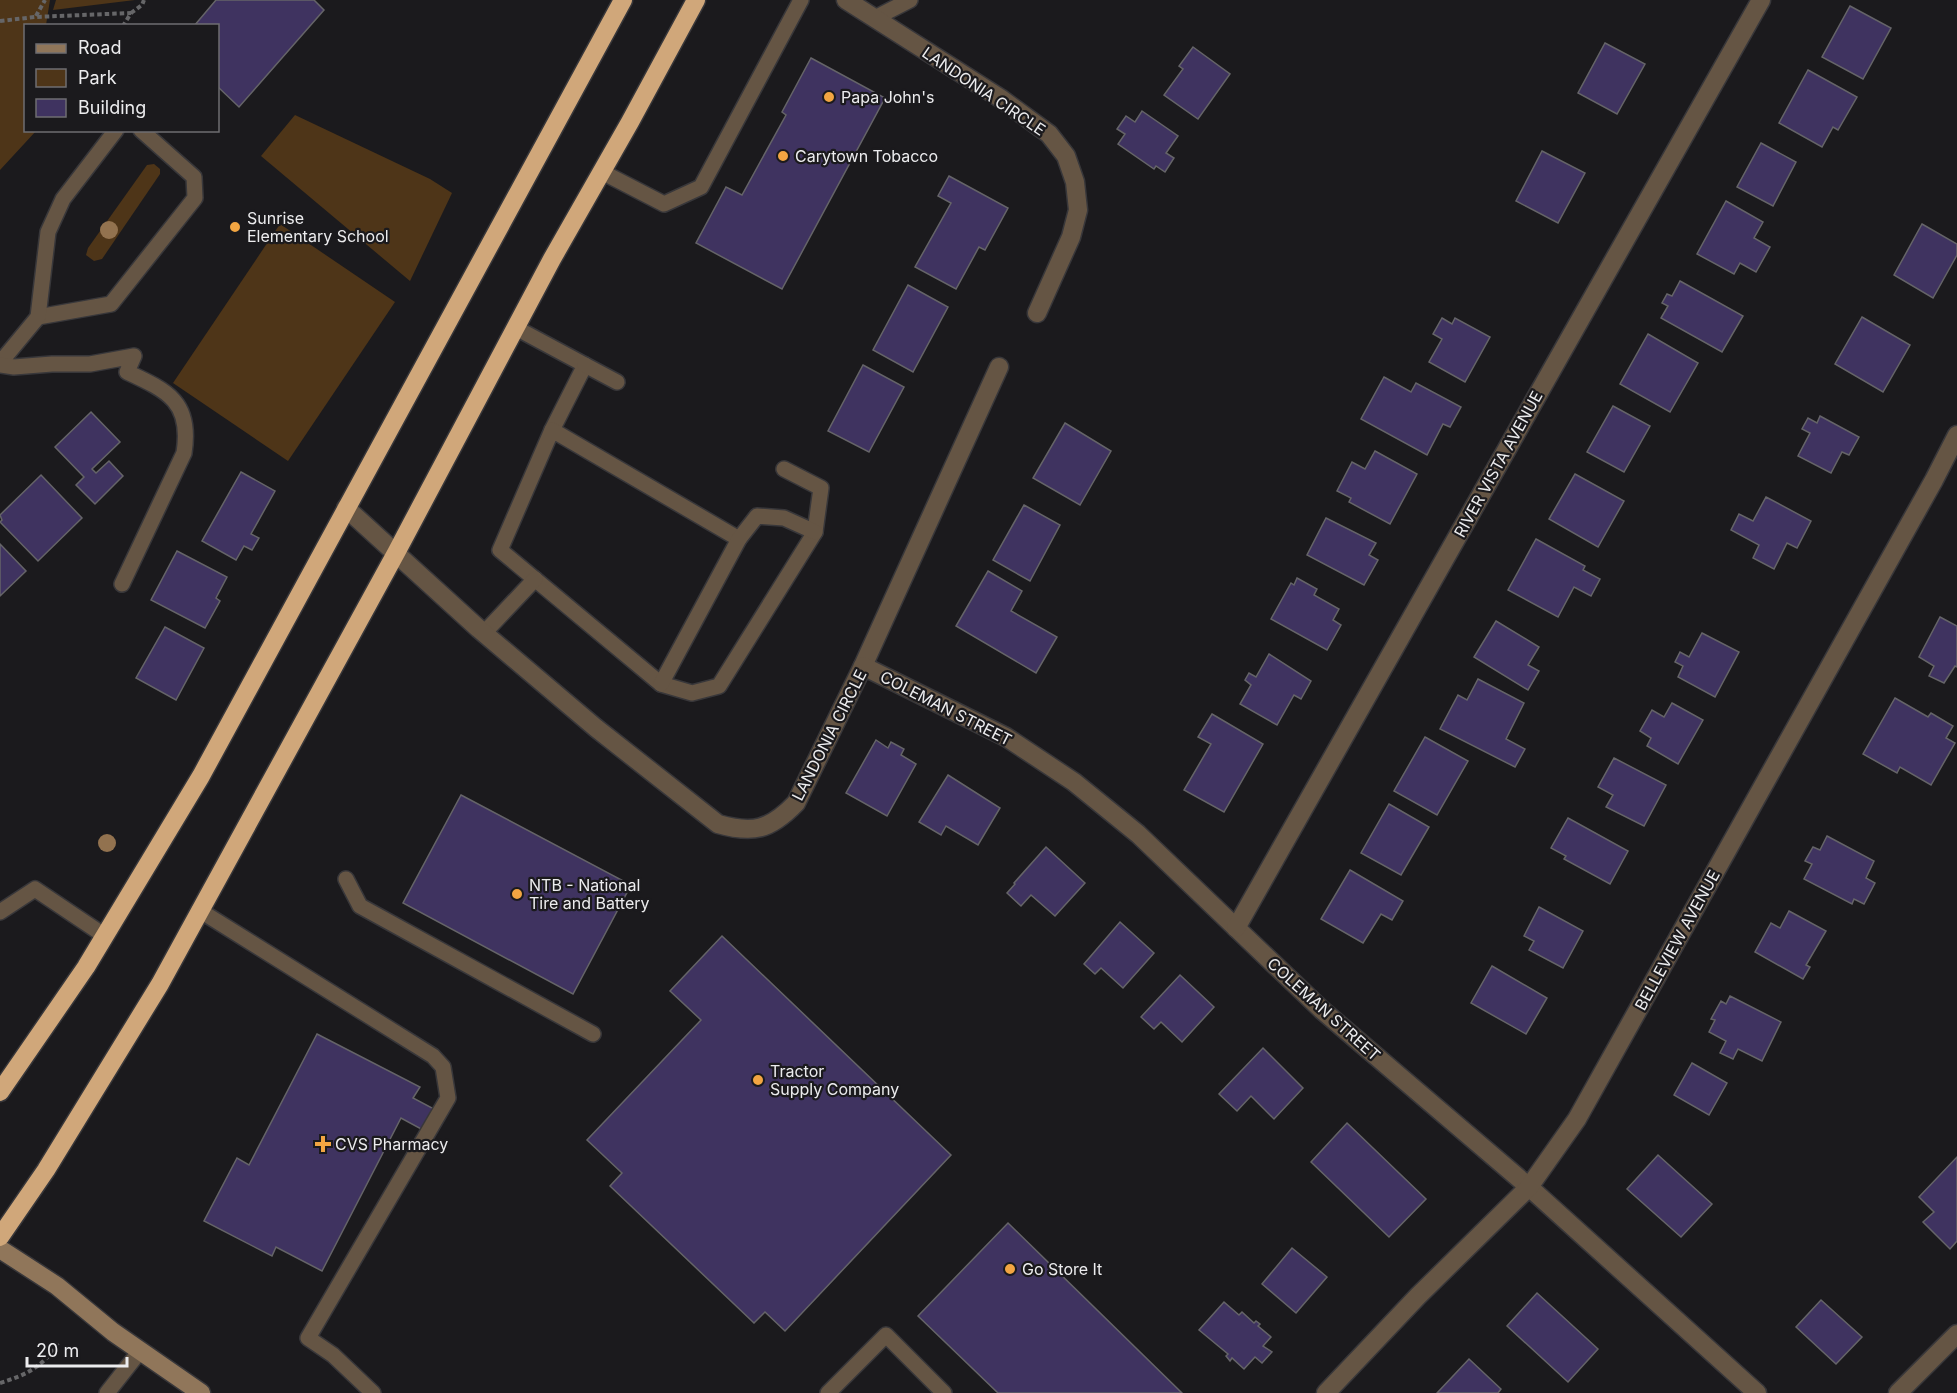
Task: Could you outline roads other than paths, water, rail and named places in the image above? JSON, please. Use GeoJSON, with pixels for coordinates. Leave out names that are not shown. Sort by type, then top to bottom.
{"type":"FeatureCollection","features":[{"type":"Feature","properties":{"kind":"highway"},"geometry":{"type":"LineString","coordinates":[[0,1092],[86,967],[201,776],[623,0]]}},
{"type":"Feature","properties":{"kind":"highway"},"geometry":{"type":"LineString","coordinates":[[0,1237],[46,1170],[159,984],[696,0]]}},
{"type":"Feature","properties":{"kind":"street","name":"LANDONIA CIRCLE"},"geometry":{"type":"LineString","coordinates":[[846,0],[1000,98],[1049,134],[1066,156],[1075,182],[1078,210],[1071,237],[1037,313]]}},
{"type":"Feature","properties":{"kind":"street","name":"RIVER VISTA AVENUE"},"geometry":{"type":"LineString","coordinates":[[1236,928],[1761,0]]}},
{"type":"Feature","properties":{"kind":"street","name":"LANDONIA CIRCLE"},"geometry":{"type":"LineString","coordinates":[[346,508],[484,633],[596,728],[718,825],[739,830],[761,828],[781,819],[796,803],[863,666],[999,367]]}},
{"type":"Feature","properties":{"kind":"street","name":"BELLEVIEW AVENUE"},"geometry":{"type":"LineString","coordinates":[[1326,1393],[1418,1296],[1529,1187],[1578,1119],[1957,435]]}},
{"type":"Feature","properties":{"kind":"street","name":"COLEMAN STREET"},"geometry":{"type":"LineString","coordinates":[[863,666],[1006,737],[1074,782],[1138,834],[1322,1010],[1529,1187],[1757,1393]]}},
{"type":"Feature","properties":{"kind":"street"},"geometry":{"type":"LineString","coordinates":[[0,1249],[57,1287],[112,1332],[201,1393]]}},
{"type":"Feature","properties":{"kind":"street"},"geometry":{"type":"LineString","coordinates":[[1898,1393],[1957,1334]]}},
{"type":"Feature","properties":{"kind":"lane"},"geometry":{"type":"LineString","coordinates":[[602,172],[664,204],[701,187],[801,0]]}},
{"type":"Feature","properties":{"kind":"lane"},"geometry":{"type":"LineString","coordinates":[[875,18],[910,0]]}},
{"type":"Feature","properties":{"kind":"lane"},"geometry":{"type":"LineString","coordinates":[[114,132],[63,199],[48,232],[38,316],[0,364],[14,368],[52,364],[90,364],[134,356],[126,372],[161,388],[174,400],[179,409],[184,419],[187,436],[184,453],[122,584]]}},
{"type":"Feature","properties":{"kind":"lane"},"geometry":{"type":"LineString","coordinates":[[38,316],[111,304],[195,198],[194,177],[143,132]]}},
{"type":"Feature","properties":{"kind":"lane"},"geometry":{"type":"LineString","coordinates":[[516,327],[617,382]]}},
{"type":"Feature","properties":{"kind":"lane"},"geometry":{"type":"LineString","coordinates":[[585,366],[552,430],[500,550],[661,684],[692,693],[719,686],[815,532],[821,488],[784,469]]}},
{"type":"Feature","properties":{"kind":"lane"},"geometry":{"type":"LineString","coordinates":[[552,430],[739,539]]}},
{"type":"Feature","properties":{"kind":"lane"},"geometry":{"type":"LineString","coordinates":[[661,684],[739,539],[757,516],[784,518],[815,532]]}},
{"type":"Feature","properties":{"kind":"lane"},"geometry":{"type":"LineString","coordinates":[[484,633],[535,579]]}},
{"type":"Feature","properties":{"kind":"lane"},"geometry":{"type":"LineString","coordinates":[[346,879],[360,906],[593,1034]]}},
{"type":"Feature","properties":{"kind":"lane"},"geometry":{"type":"LineString","coordinates":[[0,912],[35,889],[105,936]]}},
{"type":"Feature","properties":{"kind":"lane"},"geometry":{"type":"LineString","coordinates":[[200,910],[433,1056],[443,1067],[448,1098],[308,1338],[333,1355],[373,1393]]}},
{"type":"Feature","properties":{"kind":"lane"},"geometry":{"type":"LineString","coordinates":[[828,1393],[886,1335],[944,1393]]}},
{"type":"Feature","properties":{"kind":"lane"},"geometry":{"type":"LineString","coordinates":[[107,1393],[140,1351]]}},
{"type":"Feature","properties":{"kind":"place","name":"Papa John's"},"geometry":{"type":"Point","coordinates":[829,97]}},
{"type":"Feature","properties":{"kind":"place","name":"Carytown Tobacco"},"geometry":{"type":"Point","coordinates":[783,156]}},
{"type":"Feature","properties":{"kind":"place","name":"Sunrise Elementary School"},"geometry":{"type":"Point","coordinates":[235,227]}},
{"type":"Feature","properties":{"kind":"place","name":"NTB - National Tire and Battery"},"geometry":{"type":"Point","coordinates":[517,894]}},
{"type":"Feature","properties":{"kind":"place","name":"Tractor Supply Company"},"geometry":{"type":"Point","coordinates":[758,1080]}},
{"type":"Feature","properties":{"kind":"place","name":"CVS Pharmacy"},"geometry":{"type":"Point","coordinates":[323,1144]}},
{"type":"Feature","properties":{"kind":"place","name":"Go Store It"},"geometry":{"type":"Point","coordinates":[1010,1269]}}]}
